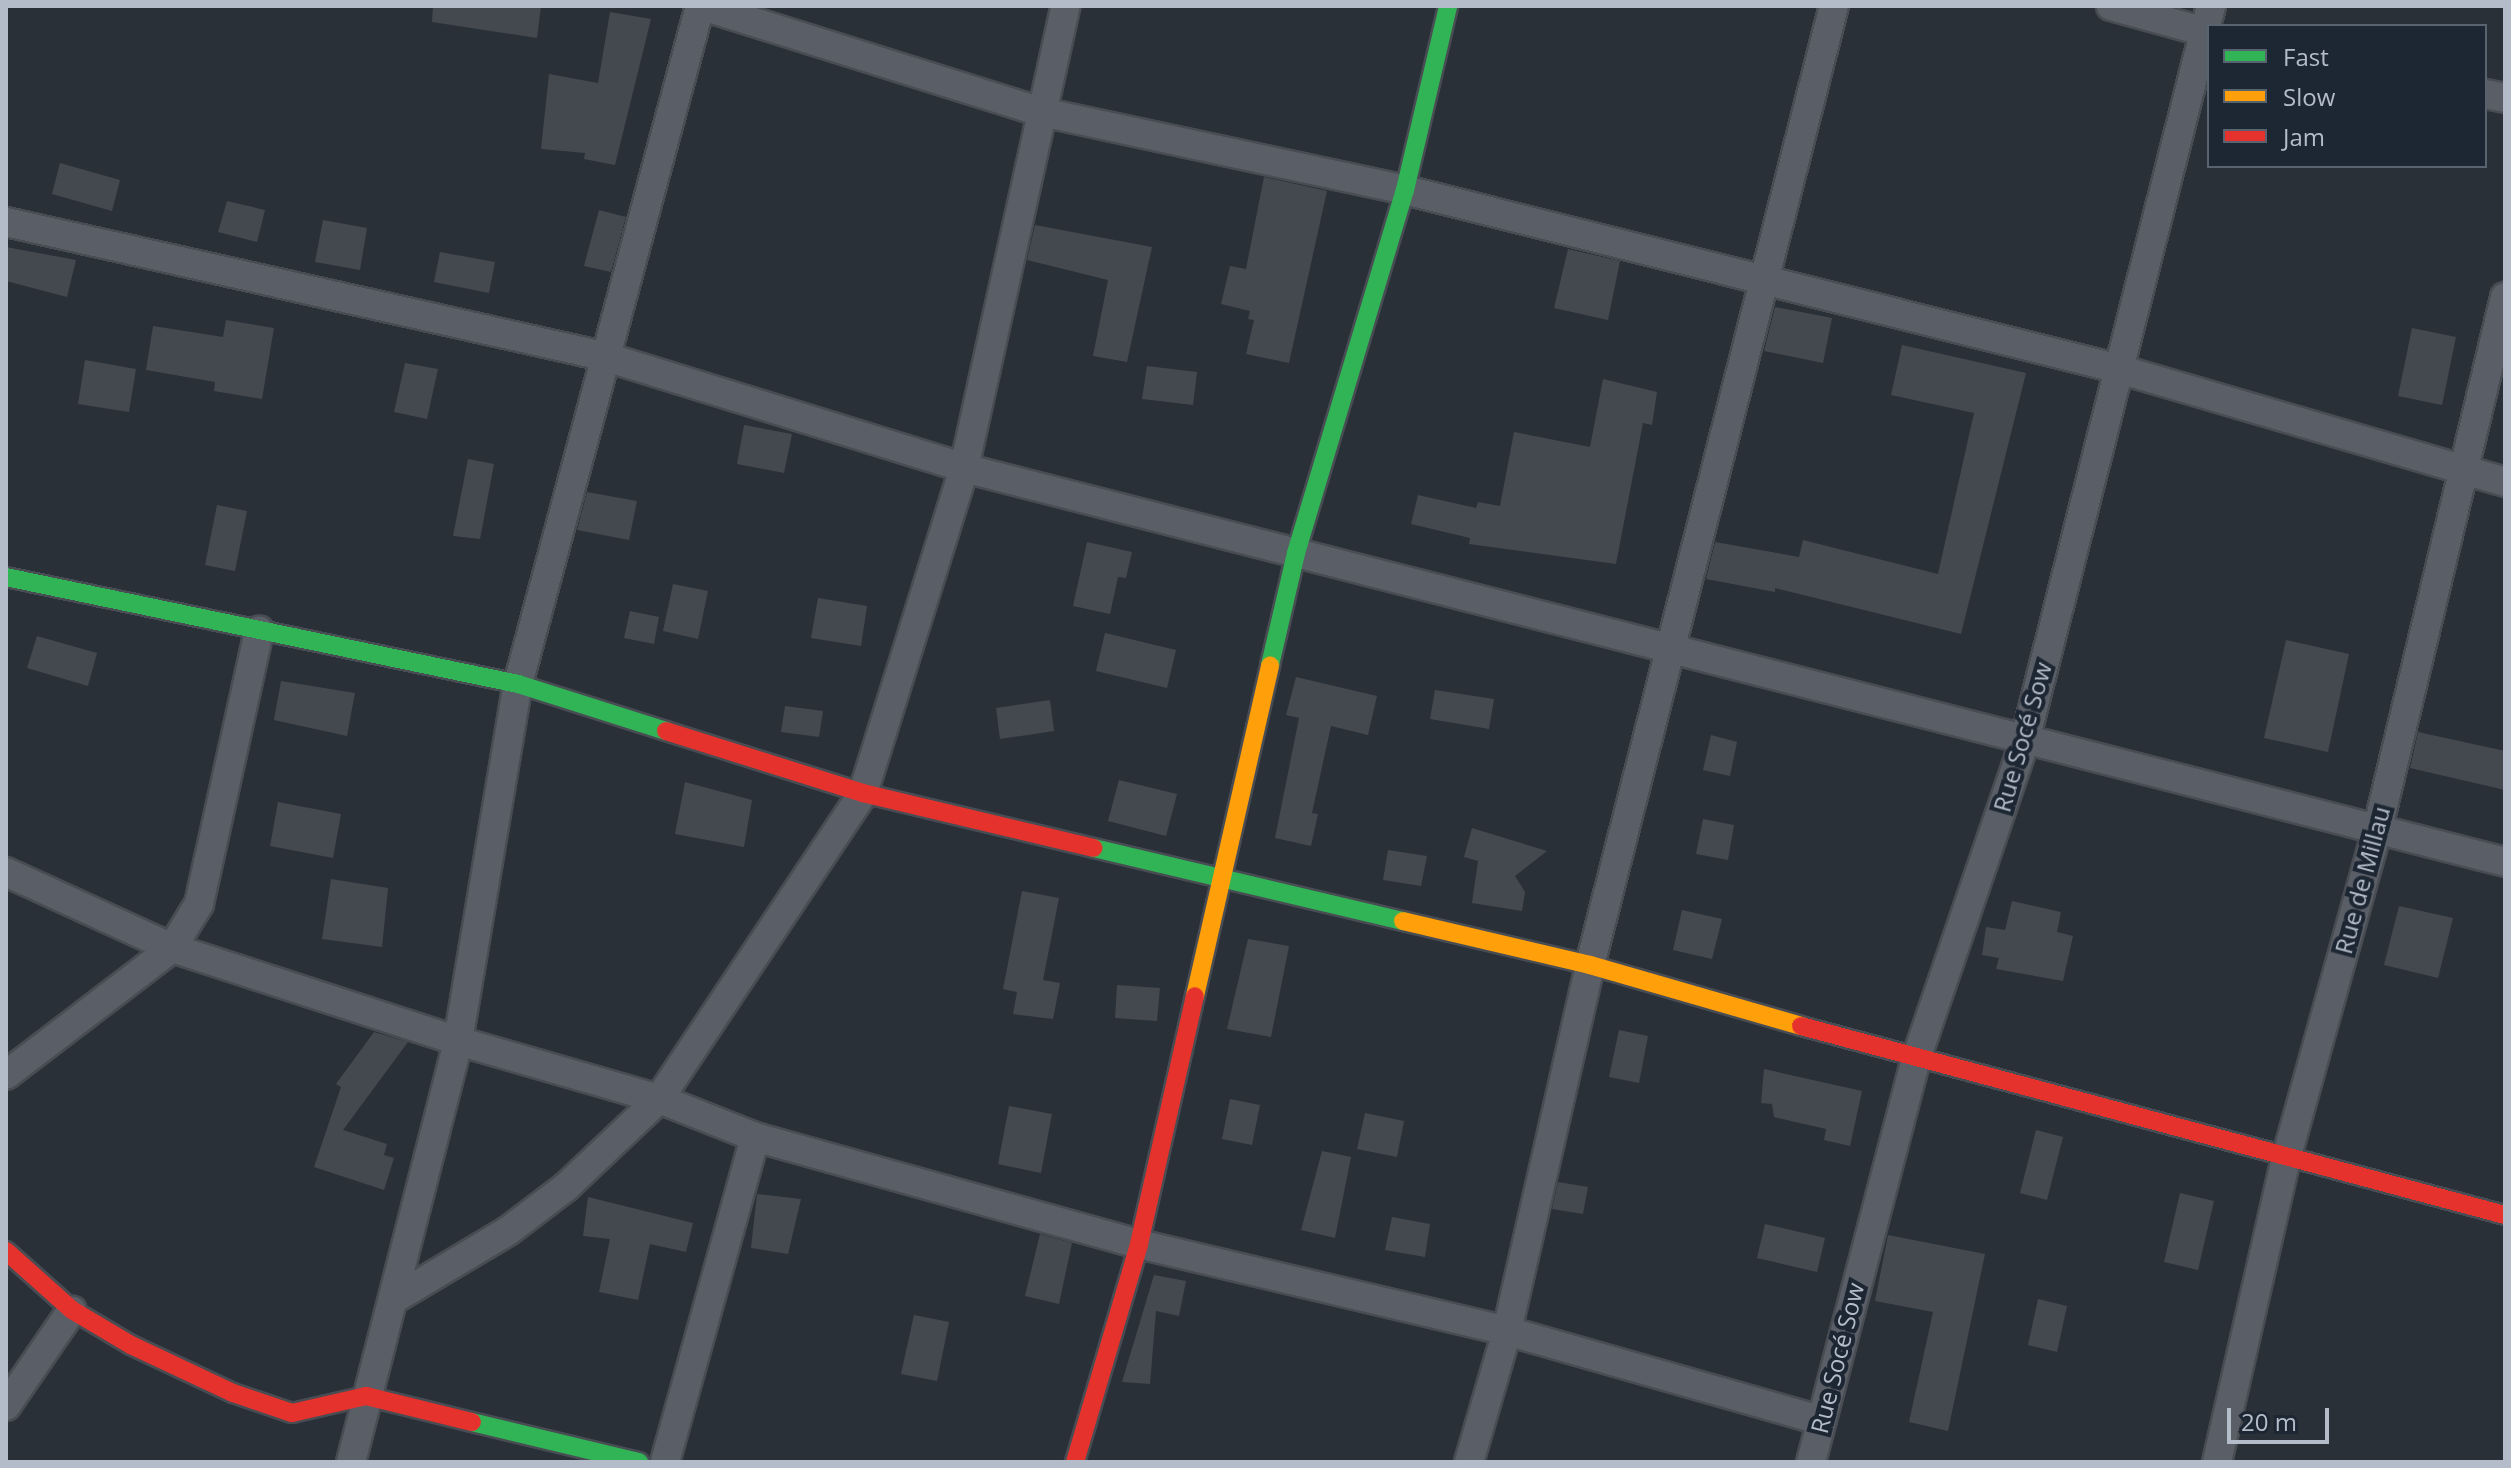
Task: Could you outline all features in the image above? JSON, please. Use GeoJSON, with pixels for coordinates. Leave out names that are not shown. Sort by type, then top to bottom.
{"type":"FeatureCollection","features":[{"type":"Feature","properties":{"kind":"street"},"geometry":{"type":"LineString","coordinates":[[351,1462],[458,1041],[518,684],[603,356],[702,6],[1042,112],[1405,190],[2119,369],[2461,472],[2505,482]]}},
{"type":"Feature","properties":{"kind":"street"},"geometry":{"type":"LineString","coordinates":[[394,1299],[508,1231],[566,1187],[659,1099],[863,793],[964,468],[1066,6]]}},
{"type":"Feature","properties":{"kind":"street"},"geometry":{"type":"LineString","coordinates":[[1075,1462],[1139,1244],[1296,553],[1405,190],[1448,6]]}},
{"type":"Feature","properties":{"kind":"street"},"geometry":{"type":"LineString","coordinates":[[1469,1462],[1507,1331],[1590,965],[1834,6]]}},
{"type":"Feature","properties":{"kind":"street"},"geometry":{"type":"LineString","coordinates":[[2111,6],[2208,24]]}},
{"type":"Feature","properties":{"kind":"street","name":"Rue Socé Sow"},"geometry":{"type":"LineString","coordinates":[[1811,1462],[1819,1420],[1916,1059],[2025,740],[2207,28]]}},
{"type":"Feature","properties":{"kind":"street"},"geometry":{"type":"LineString","coordinates":[[6,222],[603,356],[964,468],[2025,740],[2378,827],[2505,862]]}},
{"type":"Feature","properties":{"kind":"street","name":"Rue de Millau"},"geometry":{"type":"LineString","coordinates":[[2217,1462],[2286,1159],[2378,827],[2505,297]]}},
{"type":"Feature","properties":{"kind":"street"},"geometry":{"type":"LineString","coordinates":[[6,577],[518,684],[863,793],[1590,965],[1916,1059],[2505,1215]]}},
{"type":"Feature","properties":{"kind":"street"},"geometry":{"type":"LineString","coordinates":[[6,1075],[172,948],[199,904],[215,847],[259,631]]}},
{"type":"Feature","properties":{"kind":"street"},"geometry":{"type":"LineString","coordinates":[[6,872],[172,948],[458,1041],[659,1099],[755,1137],[1139,1244],[1507,1331],[1819,1420]]}},
{"type":"Feature","properties":{"kind":"street"},"geometry":{"type":"LineString","coordinates":[[665,1462],[755,1137]]}},
{"type":"Feature","properties":{"kind":"street"},"geometry":{"type":"LineString","coordinates":[[6,1251],[72,1310],[186,1373],[292,1413],[366,1396],[639,1462]]}},
{"type":"Feature","properties":{"kind":"street"},"geometry":{"type":"LineString","coordinates":[[6,1406],[72,1310]]}},
{"type":"Feature","properties":{"kind":"building"},"geometry":{"type":"Polygon","coordinates":[[[433,6],[541,6],[537,38],[432,22],[433,6]]]}},
{"type":"Feature","properties":{"kind":"building"},"geometry":{"type":"Polygon","coordinates":[[[610,12],[651,19],[615,165],[584,159],[585,153],[541,149],[549,74],[598,83],[610,12]]]}},
{"type":"Feature","properties":{"kind":"building"},"geometry":{"type":"Polygon","coordinates":[[[60,163],[120,180],[112,211],[52,194],[60,163]]]}},
{"type":"Feature","properties":{"kind":"building"},"geometry":{"type":"Polygon","coordinates":[[[1264,177],[1327,191],[1289,363],[1246,354],[1254,320],[1248,319],[1250,311],[1221,304],[1230,266],[1246,269],[1264,177]]]}},
{"type":"Feature","properties":{"kind":"building"},"geometry":{"type":"Polygon","coordinates":[[[227,201],[265,210],[257,242],[218,232],[227,201]]]}},
{"type":"Feature","properties":{"kind":"building"},"geometry":{"type":"Polygon","coordinates":[[[599,210],[626,217],[611,272],[584,266],[599,210]]]}},
{"type":"Feature","properties":{"kind":"building"},"geometry":{"type":"Polygon","coordinates":[[[323,220],[367,228],[360,270],[315,262],[323,220]]]}},
{"type":"Feature","properties":{"kind":"building"},"geometry":{"type":"Polygon","coordinates":[[[1035,225],[1152,247],[1127,362],[1093,356],[1108,280],[1027,260],[1035,225]]]}},
{"type":"Feature","properties":{"kind":"building"},"geometry":{"type":"Polygon","coordinates":[[[6,247],[76,260],[67,297],[6,281],[6,247]]]}},
{"type":"Feature","properties":{"kind":"building"},"geometry":{"type":"Polygon","coordinates":[[[1568,249],[1620,261],[1608,320],[1554,308],[1568,249]]]}},
{"type":"Feature","properties":{"kind":"building"},"geometry":{"type":"Polygon","coordinates":[[[440,252],[495,262],[489,293],[434,282],[440,252]]]}},
{"type":"Feature","properties":{"kind":"building"},"geometry":{"type":"Polygon","coordinates":[[[1775,307],[1832,318],[1823,363],[1764,351],[1775,307]]]}},
{"type":"Feature","properties":{"kind":"building"},"geometry":{"type":"Polygon","coordinates":[[[226,320],[274,328],[262,399],[214,391],[215,382],[146,370],[153,326],[223,337],[226,320]]]}},
{"type":"Feature","properties":{"kind":"building"},"geometry":{"type":"Polygon","coordinates":[[[2412,328],[2456,337],[2442,405],[2398,396],[2412,328]]]}},
{"type":"Feature","properties":{"kind":"building"},"geometry":{"type":"Polygon","coordinates":[[[1902,345],[2026,373],[1961,634],[1775,588],[1775,592],[1706,579],[1715,542],[1799,557],[1803,540],[1938,574],[1974,413],[1891,395],[1902,345]]]}},
{"type":"Feature","properties":{"kind":"building"},"geometry":{"type":"Polygon","coordinates":[[[85,360],[136,369],[129,412],[78,404],[85,360]]]}},
{"type":"Feature","properties":{"kind":"building"},"geometry":{"type":"Polygon","coordinates":[[[405,363],[438,369],[427,419],[394,412],[405,363]]]}},
{"type":"Feature","properties":{"kind":"building"},"geometry":{"type":"Polygon","coordinates":[[[1147,366],[1197,372],[1193,405],[1142,399],[1147,366]]]}},
{"type":"Feature","properties":{"kind":"building"},"geometry":{"type":"Polygon","coordinates":[[[1603,379],[1657,392],[1652,425],[1643,423],[1616,564],[1469,544],[1470,538],[1411,524],[1418,495],[1476,508],[1478,502],[1500,506],[1514,432],[1590,447],[1603,379]]]}},
{"type":"Feature","properties":{"kind":"building"},"geometry":{"type":"Polygon","coordinates":[[[744,425],[792,434],[784,473],[737,464],[744,425]]]}},
{"type":"Feature","properties":{"kind":"building"},"geometry":{"type":"Polygon","coordinates":[[[468,459],[494,464],[480,539],[453,536],[468,459]]]}},
{"type":"Feature","properties":{"kind":"building"},"geometry":{"type":"Polygon","coordinates":[[[587,492],[637,501],[629,540],[577,530],[587,492]]]}},
{"type":"Feature","properties":{"kind":"building"},"geometry":{"type":"Polygon","coordinates":[[[217,505],[247,511],[235,571],[205,565],[217,505]]]}},
{"type":"Feature","properties":{"kind":"building"},"geometry":{"type":"Polygon","coordinates":[[[1087,542],[1132,552],[1126,578],[1118,577],[1110,614],[1073,606],[1087,542]]]}},
{"type":"Feature","properties":{"kind":"building"},"geometry":{"type":"Polygon","coordinates":[[[673,584],[708,591],[698,639],[663,631],[673,584]]]}},
{"type":"Feature","properties":{"kind":"building"},"geometry":{"type":"Polygon","coordinates":[[[818,598],[867,606],[861,646],[811,638],[818,598]]]}},
{"type":"Feature","properties":{"kind":"building"},"geometry":{"type":"Polygon","coordinates":[[[630,611],[659,617],[654,644],[624,638],[630,611]]]}},
{"type":"Feature","properties":{"kind":"building"},"geometry":{"type":"Polygon","coordinates":[[[1105,633],[1176,650],[1167,688],[1096,671],[1105,633]]]}},
{"type":"Feature","properties":{"kind":"building"},"geometry":{"type":"Polygon","coordinates":[[[37,636],[97,653],[88,686],[27,668],[37,636]]]}},
{"type":"Feature","properties":{"kind":"building"},"geometry":{"type":"Polygon","coordinates":[[[2286,640],[2349,654],[2328,752],[2264,738],[2286,640]]]}},
{"type":"Feature","properties":{"kind":"building"},"geometry":{"type":"Polygon","coordinates":[[[1296,677],[1377,696],[1368,735],[1331,726],[1312,813],[1318,814],[1311,846],[1275,838],[1299,718],[1286,715],[1296,677]]]}},
{"type":"Feature","properties":{"kind":"building"},"geometry":{"type":"Polygon","coordinates":[[[281,681],[355,693],[347,736],[274,720],[281,681]]]}},
{"type":"Feature","properties":{"kind":"building"},"geometry":{"type":"Polygon","coordinates":[[[1435,690],[1494,699],[1489,729],[1430,719],[1435,690]]]}},
{"type":"Feature","properties":{"kind":"building"},"geometry":{"type":"Polygon","coordinates":[[[1050,700],[1054,731],[1000,739],[996,708],[1050,700]]]}},
{"type":"Feature","properties":{"kind":"building"},"geometry":{"type":"Polygon","coordinates":[[[785,706],[823,711],[819,737],[781,732],[785,706]]]}},
{"type":"Feature","properties":{"kind":"building"},"geometry":{"type":"Polygon","coordinates":[[[2418,732],[2505,751],[2505,790],[2410,768],[2418,732]]]}},
{"type":"Feature","properties":{"kind":"building"},"geometry":{"type":"Polygon","coordinates":[[[1711,735],[1737,742],[1730,776],[1703,770],[1711,735]]]}},
{"type":"Feature","properties":{"kind":"building"},"geometry":{"type":"Polygon","coordinates":[[[1119,780],[1177,794],[1166,836],[1108,821],[1119,780]]]}},
{"type":"Feature","properties":{"kind":"building"},"geometry":{"type":"Polygon","coordinates":[[[685,782],[752,800],[744,847],[675,834],[685,782]]]}},
{"type":"Feature","properties":{"kind":"building"},"geometry":{"type":"Polygon","coordinates":[[[278,802],[341,814],[333,858],[270,846],[278,802]]]}},
{"type":"Feature","properties":{"kind":"building"},"geometry":{"type":"Polygon","coordinates":[[[1703,819],[1734,825],[1728,860],[1696,854],[1703,819]]]}},
{"type":"Feature","properties":{"kind":"building"},"geometry":{"type":"Polygon","coordinates":[[[1472,828],[1547,851],[1515,876],[1525,892],[1522,911],[1472,903],[1478,861],[1464,857],[1472,828]]]}},
{"type":"Feature","properties":{"kind":"building"},"geometry":{"type":"Polygon","coordinates":[[[1388,850],[1427,856],[1421,886],[1383,880],[1388,850]]]}},
{"type":"Feature","properties":{"kind":"building"},"geometry":{"type":"Polygon","coordinates":[[[331,879],[388,888],[382,947],[322,939],[331,879]]]}},
{"type":"Feature","properties":{"kind":"building"},"geometry":{"type":"Polygon","coordinates":[[[1022,891],[1059,898],[1043,980],[1060,983],[1053,1019],[1013,1014],[1017,992],[1003,989],[1022,891]]]}},
{"type":"Feature","properties":{"kind":"building"},"geometry":{"type":"Polygon","coordinates":[[[2012,901],[2061,912],[2057,932],[2073,936],[2063,981],[1996,969],[1999,958],[1982,955],[1986,927],[2005,930],[2012,901]]]}},
{"type":"Feature","properties":{"kind":"building"},"geometry":{"type":"Polygon","coordinates":[[[2399,906],[2453,918],[2438,978],[2384,965],[2399,906]]]}},
{"type":"Feature","properties":{"kind":"building"},"geometry":{"type":"Polygon","coordinates":[[[1682,910],[1722,919],[1712,959],[1673,950],[1682,910]]]}},
{"type":"Feature","properties":{"kind":"building"},"geometry":{"type":"Polygon","coordinates":[[[1248,939],[1289,946],[1271,1037],[1227,1029],[1248,939]]]}},
{"type":"Feature","properties":{"kind":"building"},"geometry":{"type":"Polygon","coordinates":[[[1117,985],[1160,988],[1157,1021],[1115,1018],[1117,985]]]}},
{"type":"Feature","properties":{"kind":"building"},"geometry":{"type":"Polygon","coordinates":[[[1619,1030],[1648,1036],[1639,1083],[1609,1077],[1619,1030]]]}},
{"type":"Feature","properties":{"kind":"building"},"geometry":{"type":"Polygon","coordinates":[[[374,1032],[408,1042],[343,1130],[387,1144],[384,1155],[394,1158],[384,1190],[314,1167],[341,1087],[336,1084],[374,1032]]]}},
{"type":"Feature","properties":{"kind":"building"},"geometry":{"type":"Polygon","coordinates":[[[1764,1069],[1862,1091],[1850,1146],[1824,1140],[1826,1129],[1774,1117],[1772,1104],[1761,1103],[1764,1069]]]}},
{"type":"Feature","properties":{"kind":"building"},"geometry":{"type":"Polygon","coordinates":[[[1230,1099],[1260,1105],[1252,1145],[1222,1139],[1230,1099]]]}},
{"type":"Feature","properties":{"kind":"building"},"geometry":{"type":"Polygon","coordinates":[[[1009,1106],[1052,1114],[1041,1173],[998,1164],[1009,1106]]]}},
{"type":"Feature","properties":{"kind":"building"},"geometry":{"type":"Polygon","coordinates":[[[1365,1113],[1404,1121],[1397,1157],[1357,1149],[1365,1113]]]}},
{"type":"Feature","properties":{"kind":"building"},"geometry":{"type":"Polygon","coordinates":[[[2036,1130],[2063,1137],[2047,1200],[2020,1193],[2036,1130]]]}},
{"type":"Feature","properties":{"kind":"building"},"geometry":{"type":"Polygon","coordinates":[[[1322,1151],[1351,1157],[1335,1238],[1301,1230],[1322,1151]]]}},
{"type":"Feature","properties":{"kind":"building"},"geometry":{"type":"Polygon","coordinates":[[[1558,1182],[1588,1187],[1583,1214],[1552,1209],[1558,1182]]]}},
{"type":"Feature","properties":{"kind":"building"},"geometry":{"type":"Polygon","coordinates":[[[2180,1193],[2214,1201],[2198,1270],[2164,1262],[2180,1193]]]}},
{"type":"Feature","properties":{"kind":"building"},"geometry":{"type":"Polygon","coordinates":[[[757,1194],[801,1199],[788,1254],[751,1248],[757,1194]]]}},
{"type":"Feature","properties":{"kind":"building"},"geometry":{"type":"Polygon","coordinates":[[[588,1197],[693,1223],[686,1252],[650,1244],[638,1300],[599,1292],[610,1239],[583,1236],[588,1197]]]}},
{"type":"Feature","properties":{"kind":"building"},"geometry":{"type":"Polygon","coordinates":[[[1392,1217],[1430,1224],[1425,1257],[1385,1250],[1392,1217]]]}},
{"type":"Feature","properties":{"kind":"building"},"geometry":{"type":"Polygon","coordinates":[[[1765,1224],[1825,1238],[1817,1272],[1757,1258],[1765,1224]]]}},
{"type":"Feature","properties":{"kind":"building"},"geometry":{"type":"Polygon","coordinates":[[[1040,1234],[1072,1243],[1059,1304],[1025,1296],[1040,1234]]]}},
{"type":"Feature","properties":{"kind":"building"},"geometry":{"type":"Polygon","coordinates":[[[1888,1235],[1985,1254],[1948,1431],[1909,1422],[1933,1312],[1875,1301],[1888,1235]]]}},
{"type":"Feature","properties":{"kind":"building"},"geometry":{"type":"Polygon","coordinates":[[[1154,1275],[1186,1281],[1179,1316],[1156,1311],[1150,1384],[1122,1382],[1154,1275]]]}},
{"type":"Feature","properties":{"kind":"building"},"geometry":{"type":"Polygon","coordinates":[[[2038,1299],[2067,1306],[2057,1352],[2028,1345],[2038,1299]]]}},
{"type":"Feature","properties":{"kind":"building"},"geometry":{"type":"Polygon","coordinates":[[[914,1315],[949,1322],[937,1381],[901,1374],[914,1315]]]}},
{"type":"Feature","properties":{"kind":"traffic: fast"},"geometry":{"type":"LineString","coordinates":[[1270,665],[1296,553],[1405,190],[1448,6]]}},
{"type":"Feature","properties":{"kind":"traffic: fast"},"geometry":{"type":"LineString","coordinates":[[6,577],[518,684],[666,731]]}},
{"type":"Feature","properties":{"kind":"traffic: fast"},"geometry":{"type":"LineString","coordinates":[[1094,848],[1403,921]]}},
{"type":"Feature","properties":{"kind":"traffic: fast"},"geometry":{"type":"LineString","coordinates":[[472,1422],[639,1462]]}},
{"type":"Feature","properties":{"kind":"traffic: slow"},"geometry":{"type":"LineString","coordinates":[[1195,996],[1270,665]]}},
{"type":"Feature","properties":{"kind":"traffic: slow"},"geometry":{"type":"LineString","coordinates":[[1403,921],[1590,965],[1801,1026]]}},
{"type":"Feature","properties":{"kind":"traffic: jam"},"geometry":{"type":"LineString","coordinates":[[666,731],[863,793],[1094,848]]}},
{"type":"Feature","properties":{"kind":"traffic: jam"},"geometry":{"type":"LineString","coordinates":[[1075,1462],[1139,1244],[1195,996]]}},
{"type":"Feature","properties":{"kind":"traffic: jam"},"geometry":{"type":"LineString","coordinates":[[1801,1026],[2505,1215]]}},
{"type":"Feature","properties":{"kind":"traffic: jam"},"geometry":{"type":"LineString","coordinates":[[6,1251],[72,1310],[131,1345],[233,1393],[292,1413],[366,1396],[472,1422]]}}]}
